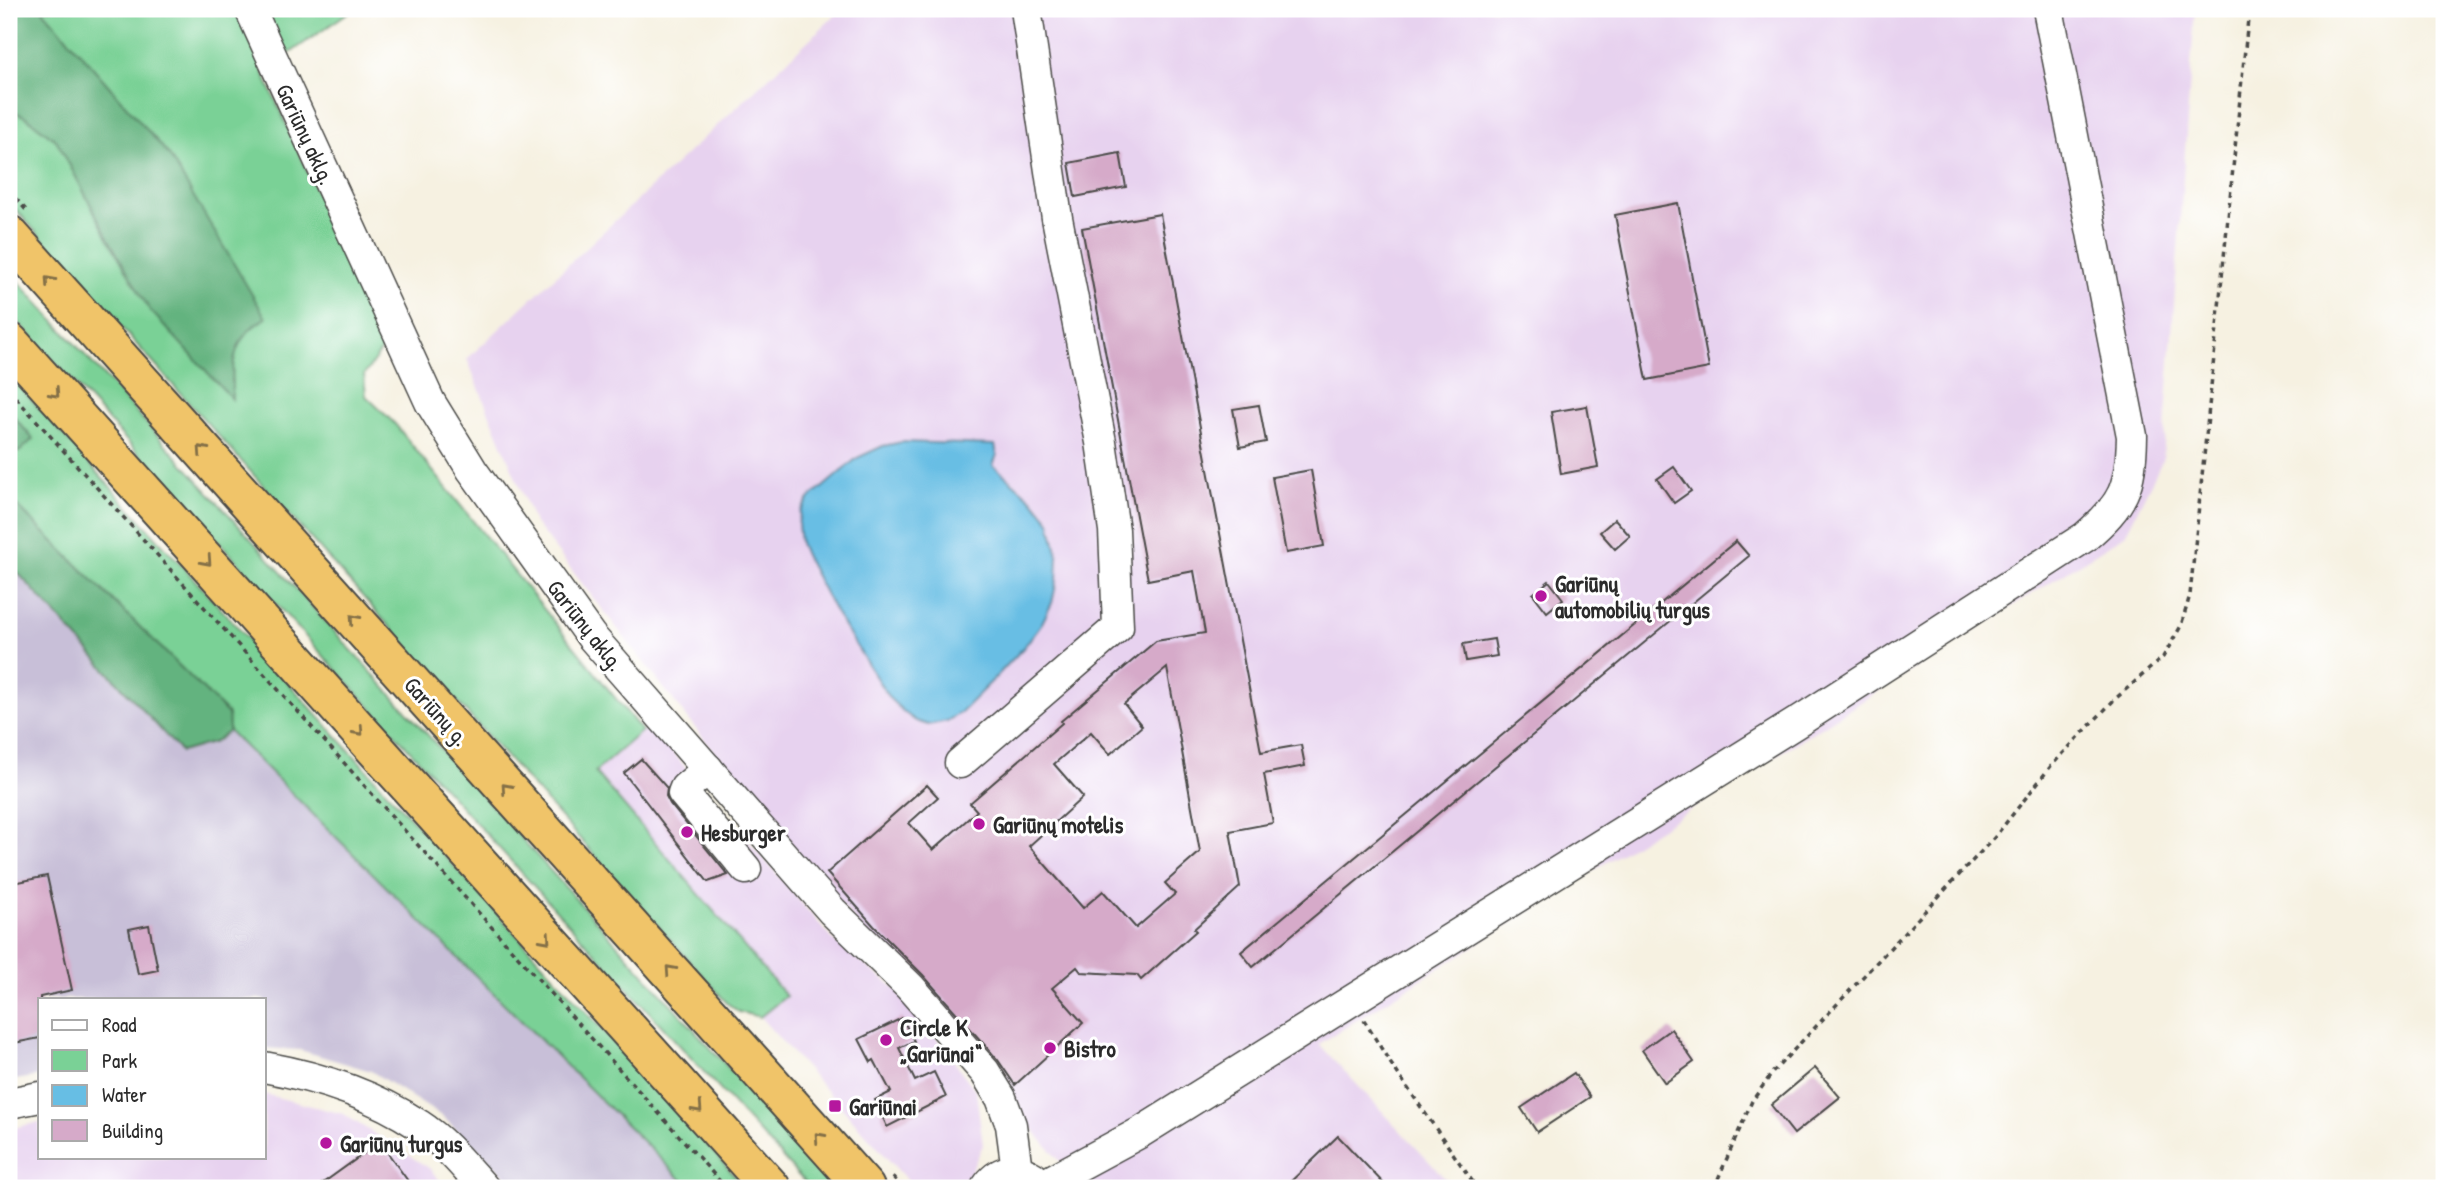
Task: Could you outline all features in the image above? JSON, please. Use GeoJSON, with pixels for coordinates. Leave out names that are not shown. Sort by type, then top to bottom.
{"type":"FeatureCollection","features":[{"type":"Feature","properties":{"kind":"highway","name":"Gariūnų g."},"geometry":{"type":"LineString","coordinates":[[9,236],[864,1188]]}},
{"type":"Feature","properties":{"kind":"highway"},"geometry":{"type":"LineString","coordinates":[[9,342],[771,1188]]}},
{"type":"Feature","properties":{"kind":"highway"},"geometry":{"type":"LineString","coordinates":[[715,1021],[760,1028]]}},
{"type":"Feature","properties":{"kind":"street","name":"Gariūnų aklg."},"geometry":{"type":"LineString","coordinates":[[250,9],[430,402],[472,470],[590,636],[832,911],[910,987],[985,1072],[1001,1098],[1033,1181]]}},
{"type":"Feature","properties":{"kind":"street"},"geometry":{"type":"LineString","coordinates":[[268,51],[276,9]]}},
{"type":"Feature","properties":{"kind":"street"},"geometry":{"type":"LineString","coordinates":[[960,763],[1118,627],[1114,530],[1101,442],[1057,218],[1026,9]]}},
{"type":"Feature","properties":{"kind":"street"},"geometry":{"type":"LineString","coordinates":[[986,1188],[997,1175],[1007,1171],[1033,1181],[1141,1132],[1840,695],[2085,537],[2110,516],[2125,491],[2132,465],[2132,436],[2048,9]]}},
{"type":"Feature","properties":{"kind":"street"},"geometry":{"type":"LineString","coordinates":[[708,769],[685,788],[683,793],[746,869]]}},
{"type":"Feature","properties":{"kind":"street"},"geometry":{"type":"LineString","coordinates":[[266,1067],[298,1073],[379,1101],[421,1125],[455,1155],[484,1188]]}},
{"type":"Feature","properties":{"kind":"street"},"geometry":{"type":"LineString","coordinates":[[9,1103],[38,1097]]}},
{"type":"Feature","properties":{"kind":"path"},"geometry":{"type":"LineString","coordinates":[[1714,1188],[1752,1101],[1773,1072],[1994,838],[2051,766],[2114,700],[2163,657],[2181,626],[2190,595],[2249,9]]}},
{"type":"Feature","properties":{"kind":"path"},"geometry":{"type":"LineString","coordinates":[[9,390],[726,1188]]}},
{"type":"Feature","properties":{"kind":"path"},"geometry":{"type":"LineString","coordinates":[[1352,1000],[1388,1061],[1477,1188]]}},
{"type":"Feature","properties":{"kind":"shaded area","name":"Gariūnų automobilių turgus"},"geometry":{"type":"Polygon","coordinates":[[[842,9],[2195,9],[2163,459],[2125,535],[1319,1044],[1454,1188],[1083,1188],[754,803],[534,522],[467,359],[842,9]],[[902,442],[883,446],[856,458],[824,589],[835,612],[889,698],[961,711],[1024,647],[1042,623],[1052,603],[1020,487],[993,465],[995,445],[902,442]]]}},
{"type":"Feature","properties":{"kind":"shaded area"},"geometry":{"type":"Polygon","coordinates":[[[9,563],[181,752],[215,742],[229,731],[690,1188],[518,1188],[443,1117],[371,1071],[300,1050],[266,1048],[266,998],[38,998],[38,1076],[9,1081],[9,563]]]}},
{"type":"Feature","properties":{"kind":"shaded area"},"geometry":{"type":"Polygon","coordinates":[[[649,725],[835,942],[905,996],[976,1091],[983,1145],[969,1176],[955,1188],[914,1188],[760,1017],[785,996],[595,772],[649,725]]]}},
{"type":"Feature","properties":{"kind":"shaded area","name":"Gariūnų turgus"},"geometry":{"type":"Polygon","coordinates":[[[266,1095],[343,1114],[429,1168],[446,1188],[9,1188],[9,1129],[38,1122],[38,1158],[266,1158],[266,1095]]]}},
{"type":"Feature","properties":{"kind":"green space"},"geometry":{"type":"Polygon","coordinates":[[[9,9],[42,9],[169,155],[266,318],[255,325],[240,342],[232,374],[232,399],[149,309],[57,141],[26,117],[9,109],[9,9]]]}},
{"type":"Feature","properties":{"kind":"green space"},"geometry":{"type":"Polygon","coordinates":[[[42,9],[353,9],[263,72],[385,346],[364,375],[366,396],[395,424],[642,731],[595,772],[786,996],[760,1017],[739,1012],[727,1003],[9,202],[9,109],[26,117],[57,141],[149,309],[232,397],[233,362],[240,342],[254,326],[265,319],[169,155],[42,9]]]}},
{"type":"Feature","properties":{"kind":"green space"},"geometry":{"type":"Polygon","coordinates":[[[9,271],[837,1188],[810,1188],[9,312],[9,271]]]}},
{"type":"Feature","properties":{"kind":"green space"},"geometry":{"type":"Polygon","coordinates":[[[9,375],[746,1188],[690,1188],[229,731],[228,714],[9,498],[9,451],[19,452],[32,439],[9,411],[9,375]]]}},
{"type":"Feature","properties":{"kind":"green space"},"geometry":{"type":"Polygon","coordinates":[[[9,411],[33,439],[19,452],[9,451],[9,411]]]}},
{"type":"Feature","properties":{"kind":"green space"},"geometry":{"type":"Polygon","coordinates":[[[9,498],[228,714],[229,731],[215,742],[181,752],[9,563],[9,498]]]}},
{"type":"Feature","properties":{"kind":"water"},"geometry":{"type":"Polygon","coordinates":[[[902,442],[995,445],[997,455],[993,465],[1032,499],[1050,521],[1058,556],[1052,603],[1042,623],[1024,647],[961,712],[947,721],[928,725],[916,721],[889,698],[835,612],[805,555],[800,543],[798,524],[801,511],[809,499],[857,458],[883,446],[902,442]]]}},
{"type":"Feature","properties":{"kind":"building"},"geometry":{"type":"Polygon","coordinates":[[[1120,153],[1126,187],[1075,197],[1069,163],[1120,153]]]}},
{"type":"Feature","properties":{"kind":"building"},"geometry":{"type":"Polygon","coordinates":[[[1678,203],[1709,368],[1647,380],[1615,215],[1678,203]]]}},
{"type":"Feature","properties":{"kind":"building"},"geometry":{"type":"Polygon","coordinates":[[[1160,214],[1261,752],[1301,745],[1305,766],[1264,774],[1273,823],[1230,831],[1240,887],[1141,980],[1137,975],[1081,972],[1077,967],[1052,988],[1083,1023],[1015,1085],[998,1060],[923,975],[827,873],[927,785],[938,797],[909,823],[933,850],[977,811],[970,803],[1156,641],[1205,633],[1194,571],[1148,580],[1082,228],[1160,214]],[[1167,668],[1124,704],[1142,726],[1110,754],[1091,732],[1054,764],[1083,797],[1029,846],[1083,908],[1103,891],[1136,928],[1175,894],[1165,883],[1200,852],[1167,668]]]}},
{"type":"Feature","properties":{"kind":"building"},"geometry":{"type":"Polygon","coordinates":[[[1259,405],[1266,442],[1240,447],[1233,409],[1259,405]]]}},
{"type":"Feature","properties":{"kind":"building"},"geometry":{"type":"Polygon","coordinates":[[[1587,406],[1598,467],[1561,474],[1551,412],[1587,406]]]}},
{"type":"Feature","properties":{"kind":"building"},"geometry":{"type":"Polygon","coordinates":[[[1674,467],[1691,491],[1674,503],[1657,479],[1674,467]]]}},
{"type":"Feature","properties":{"kind":"building"},"geometry":{"type":"Polygon","coordinates":[[[1311,470],[1324,546],[1286,553],[1272,477],[1311,470]]]}},
{"type":"Feature","properties":{"kind":"building"},"geometry":{"type":"Polygon","coordinates":[[[1615,519],[1630,536],[1615,549],[1600,532],[1615,519]]]}},
{"type":"Feature","properties":{"kind":"building"},"geometry":{"type":"Polygon","coordinates":[[[1736,541],[1749,556],[1253,967],[1241,952],[1736,541]]]}},
{"type":"Feature","properties":{"kind":"building"},"geometry":{"type":"Polygon","coordinates":[[[1549,581],[1563,599],[1547,612],[1533,594],[1549,581]]]}},
{"type":"Feature","properties":{"kind":"building"},"geometry":{"type":"Polygon","coordinates":[[[1494,639],[1497,656],[1466,661],[1463,644],[1494,639]]]}},
{"type":"Feature","properties":{"kind":"building","name":"Hesburger"},"geometry":{"type":"Polygon","coordinates":[[[641,759],[667,788],[666,796],[670,804],[728,875],[708,882],[624,773],[641,759]]]}},
{"type":"Feature","properties":{"kind":"building"},"geometry":{"type":"Polygon","coordinates":[[[47,876],[72,990],[38,998],[38,1038],[9,1044],[9,884],[47,876]]]}},
{"type":"Feature","properties":{"kind":"building"},"geometry":{"type":"Polygon","coordinates":[[[149,925],[158,970],[138,974],[129,929],[149,925]]]}},
{"type":"Feature","properties":{"kind":"building"},"geometry":{"type":"Polygon","coordinates":[[[902,1018],[914,1041],[899,1048],[915,1081],[934,1072],[946,1097],[887,1127],[875,1100],[891,1092],[859,1039],[902,1018]]]}},
{"type":"Feature","properties":{"kind":"building"},"geometry":{"type":"Polygon","coordinates":[[[1671,1029],[1694,1062],[1665,1083],[1642,1050],[1671,1029]]]}},
{"type":"Feature","properties":{"kind":"building"},"geometry":{"type":"Polygon","coordinates":[[[1815,1068],[1840,1097],[1794,1134],[1771,1105],[1815,1068]]]}},
{"type":"Feature","properties":{"kind":"building"},"geometry":{"type":"Polygon","coordinates":[[[1574,1073],[1590,1097],[1537,1132],[1521,1108],[1574,1073]]]}},
{"type":"Feature","properties":{"kind":"building"},"geometry":{"type":"Polygon","coordinates":[[[1338,1136],[1388,1188],[1284,1188],[1338,1136]]]}},
{"type":"Feature","properties":{"kind":"building"},"geometry":{"type":"Polygon","coordinates":[[[380,1142],[413,1188],[316,1188],[380,1142]]]}},
{"type":"Feature","properties":{"kind":"place","name":"Gariūnų automobilių turgus"},"geometry":{"type":"Point","coordinates":[1541,596]}},
{"type":"Feature","properties":{"kind":"place","name":"Gariūnų motelis"},"geometry":{"type":"Point","coordinates":[979,824]}},
{"type":"Feature","properties":{"kind":"place","name":"Hesburger"},"geometry":{"type":"Point","coordinates":[687,832]}},
{"type":"Feature","properties":{"kind":"place","name":"Circle K „Gariūnai“"},"geometry":{"type":"Point","coordinates":[886,1040]}},
{"type":"Feature","properties":{"kind":"place","name":"Bistro"},"geometry":{"type":"Point","coordinates":[1050,1048]}},
{"type":"Feature","properties":{"kind":"place","name":"Gariūnai"},"geometry":{"type":"Point","coordinates":[835,1106]}},
{"type":"Feature","properties":{"kind":"place","name":"Gariūnų turgus"},"geometry":{"type":"Point","coordinates":[326,1143]}}]}
